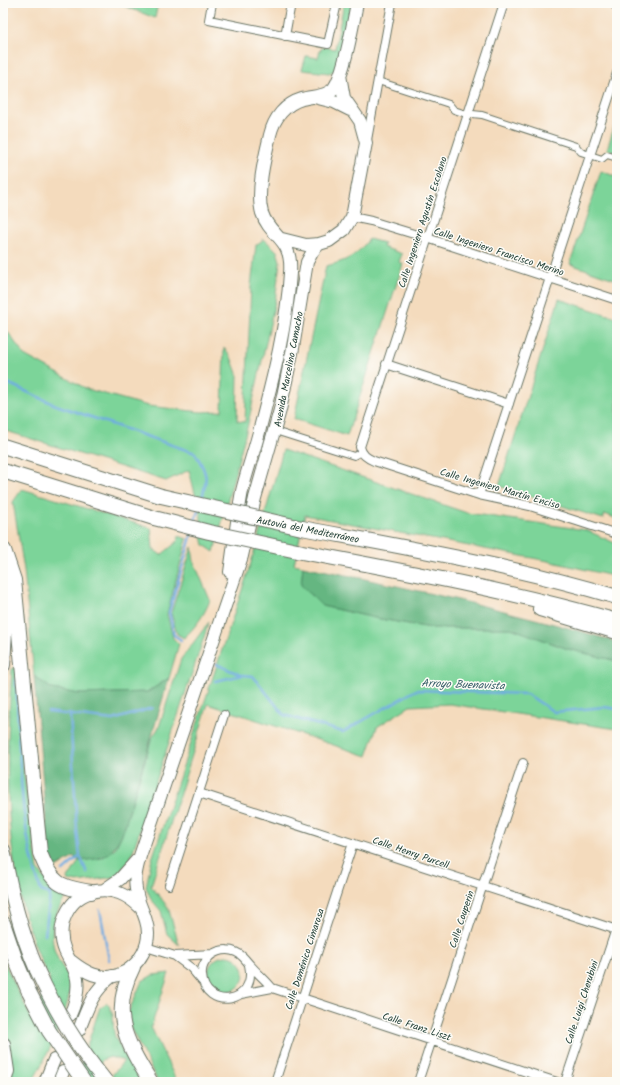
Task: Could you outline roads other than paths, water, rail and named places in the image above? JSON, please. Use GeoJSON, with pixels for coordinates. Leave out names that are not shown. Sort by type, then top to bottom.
{"type":"FeatureCollection","features":[{"type":"Feature","properties":{"kind":"highway","name":"Autovía del Mediterráneo"},"geometry":{"type":"LineString","coordinates":[[3,446],[161,496],[302,528],[479,561],[580,586],[617,597]]}},
{"type":"Feature","properties":{"kind":"highway"},"geometry":{"type":"LineString","coordinates":[[6,472],[154,518],[208,532],[565,606],[617,621]]}},
{"type":"Feature","properties":{"kind":"highway"},"geometry":{"type":"LineString","coordinates":[[3,549],[6,588],[3,665]]}},
{"type":"Feature","properties":{"kind":"highway"},"geometry":{"type":"LineString","coordinates":[[3,549],[14,580],[40,853],[48,873],[60,885],[97,891]]}},
{"type":"Feature","properties":{"kind":"highway"},"geometry":{"type":"LineString","coordinates":[[440,579],[617,632]]}},
{"type":"Feature","properties":{"kind":"highway"},"geometry":{"type":"LineString","coordinates":[[3,850],[12,899],[27,946],[37,970],[62,1021],[77,1045],[106,1082]]}},
{"type":"Feature","properties":{"kind":"highway"},"geometry":{"type":"LineString","coordinates":[[3,923],[16,961],[29,992],[49,1031],[84,1082]]}},
{"type":"Feature","properties":{"kind":"highway"},"geometry":{"type":"LineString","coordinates":[[133,966],[126,981],[120,1010],[126,1035],[151,1082]]}},
{"type":"Feature","properties":{"kind":"highway"},"geometry":{"type":"LineString","coordinates":[[3,1044],[8,1071],[4,1082]]}},
{"type":"Feature","properties":{"kind":"main road","name":"Avenida Marcelino Camacho"},"geometry":{"type":"LineString","coordinates":[[224,604],[242,491],[260,427],[283,323],[290,272],[289,254],[282,239],[269,226],[262,213],[260,192],[270,134],[275,120],[288,105],[302,99],[326,94],[333,88],[340,75],[357,3]]}},
{"type":"Feature","properties":{"kind":"main road","name":"Avenida Marcelino Camacho"},"geometry":{"type":"LineString","coordinates":[[282,239],[300,244],[319,244],[329,241],[344,230],[352,217],[366,143],[360,122],[350,110],[341,90],[340,75]]}},
{"type":"Feature","properties":{"kind":"main road","name":"Avenida Marcelino Camacho"},"geometry":{"type":"LineString","coordinates":[[314,97],[334,102],[350,110]]}},
{"type":"Feature","properties":{"kind":"main road","name":"Avenida Marcelino Camacho"},"geometry":{"type":"LineString","coordinates":[[275,431],[293,348],[308,262],[313,251],[319,244]]}},
{"type":"Feature","properties":{"kind":"main road"},"geometry":{"type":"LineString","coordinates":[[79,1030],[91,998],[100,986],[112,976],[133,966],[140,959],[146,947],[148,929],[146,920],[140,908],[135,877],[140,856],[224,604],[242,556],[255,498],[275,431]]}},
{"type":"Feature","properties":{"kind":"main road"},"geometry":{"type":"LineString","coordinates":[[70,1015],[75,1002],[77,979],[71,961],[65,952],[62,940],[63,921],[72,905],[79,898],[97,891],[120,879],[131,869],[140,856]]}},
{"type":"Feature","properties":{"kind":"main road"},"geometry":{"type":"LineString","coordinates":[[97,891],[116,891],[130,898],[140,908]]}},
{"type":"Feature","properties":{"kind":"main road"},"geometry":{"type":"LineString","coordinates":[[71,961],[84,972],[100,977],[112,976]]}},
{"type":"Feature","properties":{"kind":"main road"},"geometry":{"type":"LineString","coordinates":[[45,1082],[54,1060]]}},
{"type":"Feature","properties":{"kind":"street"},"geometry":{"type":"LineString","coordinates":[[212,3],[209,20],[328,44],[337,3]]}},
{"type":"Feature","properties":{"kind":"street"},"geometry":{"type":"LineString","coordinates":[[285,36],[291,3]]}},
{"type":"Feature","properties":{"kind":"street"},"geometry":{"type":"LineString","coordinates":[[366,143],[392,3]]}},
{"type":"Feature","properties":{"kind":"street","name":"Calle Ingeniero Agustín Escolano"},"geometry":{"type":"LineString","coordinates":[[361,450],[386,364],[504,3]]}},
{"type":"Feature","properties":{"kind":"street"},"geometry":{"type":"LineString","coordinates":[[613,3],[617,7]]}},
{"type":"Feature","properties":{"kind":"street"},"geometry":{"type":"LineString","coordinates":[[479,495],[617,73]]}},
{"type":"Feature","properties":{"kind":"street"},"geometry":{"type":"LineString","coordinates":[[378,81],[449,104],[454,110],[467,114],[482,115],[576,146],[581,152],[602,159],[607,155],[617,158]]}},
{"type":"Feature","properties":{"kind":"street","name":"Calle Ingeniero Francisco Merino"},"geometry":{"type":"LineString","coordinates":[[352,217],[371,220],[617,300]]}},
{"type":"Feature","properties":{"kind":"street"},"geometry":{"type":"LineString","coordinates":[[386,364],[508,404]]}},
{"type":"Feature","properties":{"kind":"street","name":"Avenida Marcelino Camacho"},"geometry":{"type":"LineString","coordinates":[[275,431],[354,456],[361,450]]}},
{"type":"Feature","properties":{"kind":"street","name":"Calle Ingeniero Martín Enciso"},"geometry":{"type":"LineString","coordinates":[[361,450],[366,457],[374,461],[479,495],[530,506],[617,534]]}},
{"type":"Feature","properties":{"kind":"street"},"geometry":{"type":"LineString","coordinates":[[169,885],[224,715]]}},
{"type":"Feature","properties":{"kind":"street","name":"Calle Couperin"},"geometry":{"type":"LineString","coordinates":[[418,1082],[523,763]]}},
{"type":"Feature","properties":{"kind":"street","name":"Calle Henry Purcell"},"geometry":{"type":"LineString","coordinates":[[199,793],[352,842],[482,887],[616,929]]}},
{"type":"Feature","properties":{"kind":"street","name":"Calle Doménico Cimarosa"},"geometry":{"type":"LineString","coordinates":[[275,1082],[352,842]]}},
{"type":"Feature","properties":{"kind":"street","name":"Calle Luigi Cherubini"},"geometry":{"type":"LineString","coordinates":[[565,1082],[616,929]]}},
{"type":"Feature","properties":{"kind":"street","name":"Calle Franz Liszt"},"geometry":{"type":"LineString","coordinates":[[146,947],[175,956],[191,968],[206,988],[218,998],[234,998],[241,994],[272,988]]}},
{"type":"Feature","properties":{"kind":"street","name":"Calle Franz Liszt"},"geometry":{"type":"LineString","coordinates":[[175,956],[212,954],[222,950],[230,950],[245,958],[249,965],[272,988],[557,1082]]}},
{"type":"Feature","properties":{"kind":"street"},"geometry":{"type":"LineString","coordinates":[[202,981],[204,965],[212,954]]}},
{"type":"Feature","properties":{"kind":"street"},"geometry":{"type":"LineString","coordinates":[[241,994],[250,982],[251,973],[249,965]]}},
{"type":"Feature","properties":{"kind":"waterway"},"geometry":{"type":"LineString","coordinates":[[3,381],[56,405],[195,453],[206,476],[201,501]]}},
{"type":"Feature","properties":{"kind":"waterway"},"geometry":{"type":"LineString","coordinates":[[194,524],[198,510]]}},
{"type":"Feature","properties":{"kind":"waterway"},"geometry":{"type":"LineString","coordinates":[[181,640],[174,635],[169,612],[192,533]]}},
{"type":"Feature","properties":{"kind":"waterway"},"geometry":{"type":"LineString","coordinates":[[216,664],[241,675]]}},
{"type":"Feature","properties":{"kind":"waterway","name":"Arroyo Buenavista"},"geometry":{"type":"LineString","coordinates":[[215,681],[243,675],[253,676],[284,715],[343,732],[416,690],[527,694],[554,712],[604,707],[617,709]]}},
{"type":"Feature","properties":{"kind":"waterway"},"geometry":{"type":"LineString","coordinates":[[16,679],[21,786],[28,839],[33,865],[41,891],[50,894]]}},
{"type":"Feature","properties":{"kind":"waterway","name":"Arroyo Buenavista"},"geometry":{"type":"LineString","coordinates":[[48,712],[113,720],[152,708]]}},
{"type":"Feature","properties":{"kind":"waterway"},"geometry":{"type":"LineString","coordinates":[[70,714],[77,830],[80,856],[87,873]]}},
{"type":"Feature","properties":{"kind":"waterway"},"geometry":{"type":"LineString","coordinates":[[63,871],[80,856]]}},
{"type":"Feature","properties":{"kind":"waterway"},"geometry":{"type":"LineString","coordinates":[[45,935],[50,894],[53,886]]}},
{"type":"Feature","properties":{"kind":"waterway"},"geometry":{"type":"LineString","coordinates":[[100,910],[109,960]]}}]}
